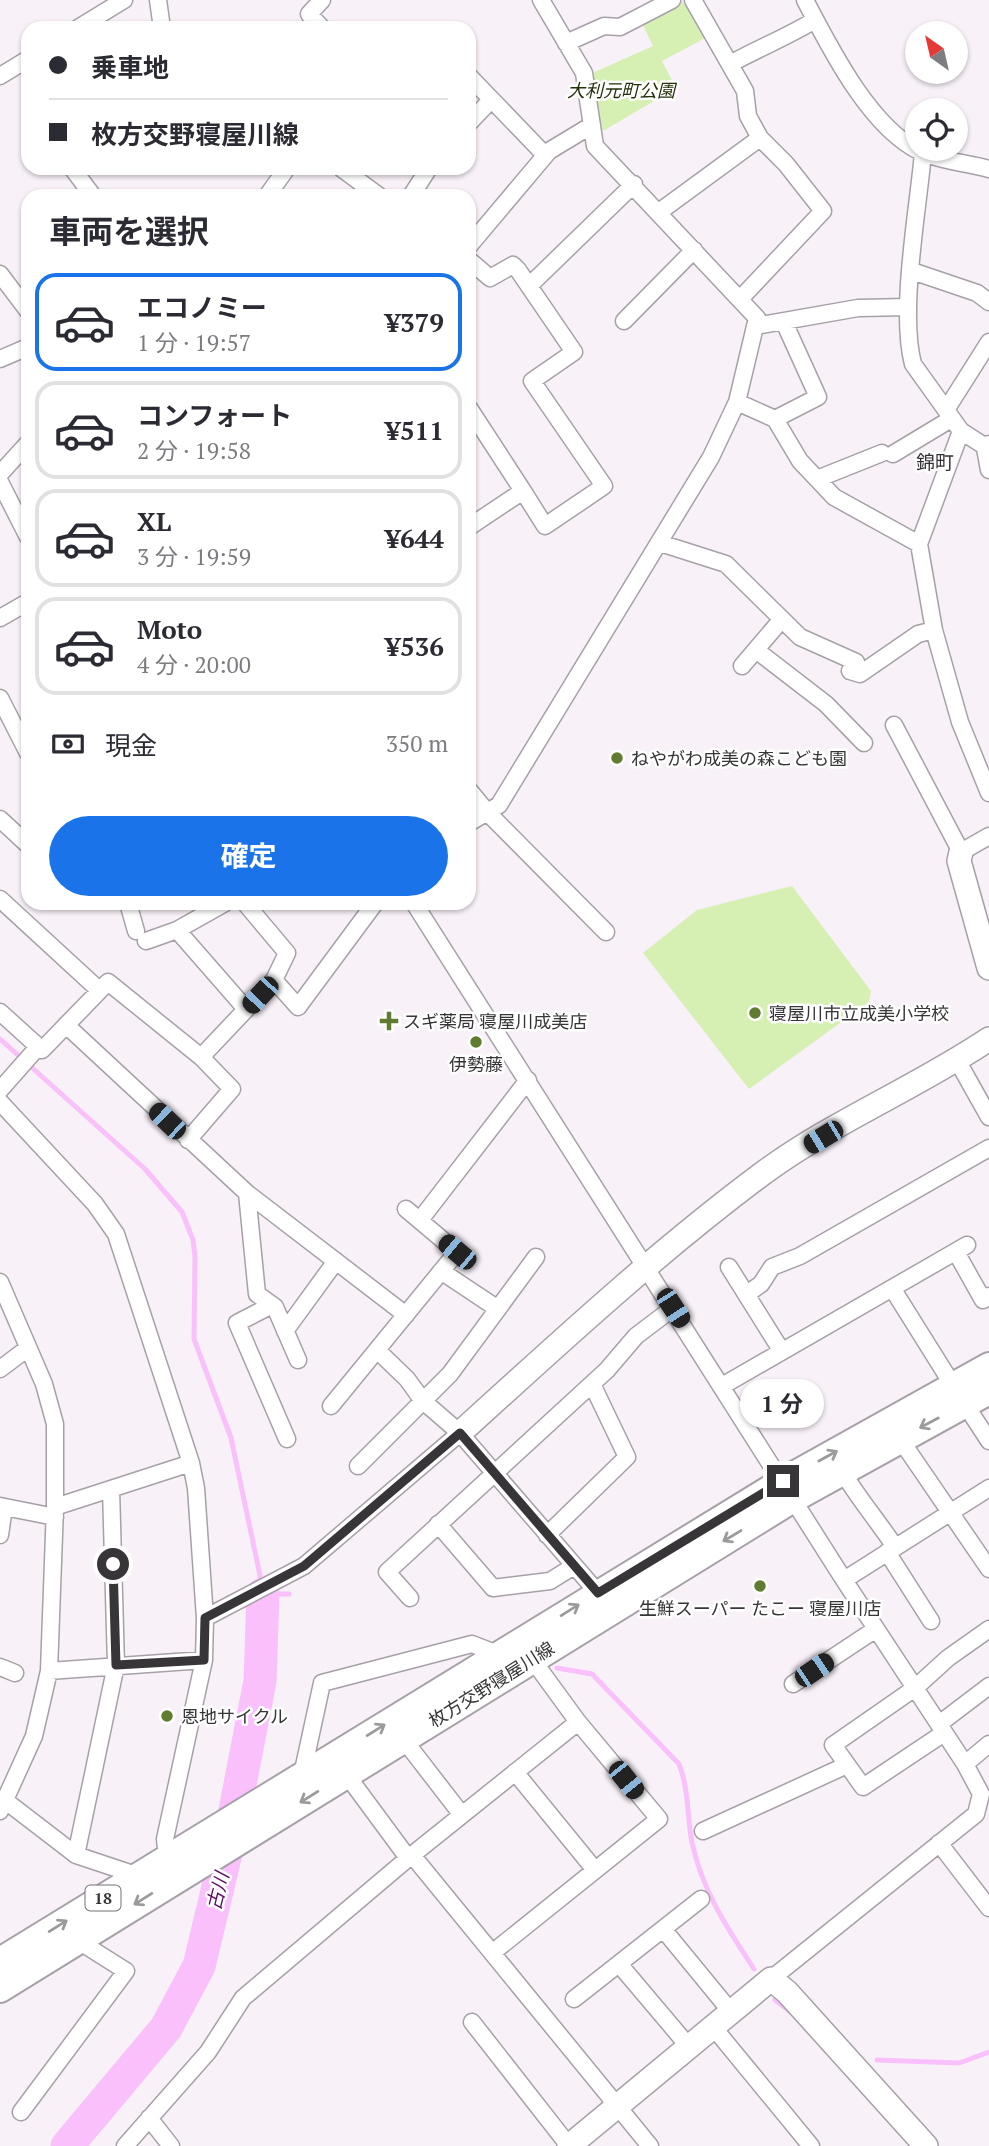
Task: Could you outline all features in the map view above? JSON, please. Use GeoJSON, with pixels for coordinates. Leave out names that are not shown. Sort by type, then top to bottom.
{"type":"FeatureCollection","features":[{"type":"Feature","properties":{"kind":"main road","name":"枚方交野寝屋川線"},"geometry":{"type":"LineString","coordinates":[[0,1989],[532,1659],[788,1490],[842,1471],[900,1439],[989,1372]]}},
{"type":"Feature","properties":{"kind":"main road","name":"枚方交野寝屋川線"},"geometry":{"type":"LineString","coordinates":[[0,1961],[598,1593],[960,1395]]}},
{"type":"Feature","properties":{"kind":"street"},"geometry":{"type":"LineString","coordinates":[[90,21],[124,0]]}},
{"type":"Feature","properties":{"kind":"street"},"geometry":{"type":"LineString","coordinates":[[158,0],[161,21]]}},
{"type":"Feature","properties":{"kind":"street"},"geometry":{"type":"LineString","coordinates":[[316,21],[309,14],[322,0]]}},
{"type":"Feature","properties":{"kind":"street"},"geometry":{"type":"LineString","coordinates":[[476,819],[499,805],[711,457],[737,402],[757,318],[596,146],[584,73],[541,0]]}},
{"type":"Feature","properties":{"kind":"street"},"geometry":{"type":"LineString","coordinates":[[566,43],[604,26],[620,27],[671,0]]}},
{"type":"Feature","properties":{"kind":"street"},"geometry":{"type":"LineString","coordinates":[[693,0],[745,91],[748,116],[761,138],[786,164],[823,211],[740,299]]}},
{"type":"Feature","properties":{"kind":"street"},"geometry":{"type":"LineString","coordinates":[[805,0],[844,73],[905,143]]}},
{"type":"Feature","properties":{"kind":"street"},"geometry":{"type":"LineString","coordinates":[[730,64],[770,41],[779,42],[815,20]]}},
{"type":"Feature","properties":{"kind":"street"},"geometry":{"type":"LineString","coordinates":[[0,76],[21,63]]}},
{"type":"Feature","properties":{"kind":"street"},"geometry":{"type":"LineString","coordinates":[[476,84],[545,155]]}},
{"type":"Feature","properties":{"kind":"street"},"geometry":{"type":"LineString","coordinates":[[476,116],[491,100]]}},
{"type":"Feature","properties":{"kind":"street"},"geometry":{"type":"LineString","coordinates":[[476,238],[545,155],[592,125]]}},
{"type":"Feature","properties":{"kind":"street"},"geometry":{"type":"LineString","coordinates":[[660,212],[761,138]]}},
{"type":"Feature","properties":{"kind":"street"},"geometry":{"type":"LineString","coordinates":[[922,161],[908,307],[913,364],[952,420],[988,447],[989,470]]}},
{"type":"Feature","properties":{"kind":"street"},"geometry":{"type":"LineString","coordinates":[[956,161],[989,169]]}},
{"type":"Feature","properties":{"kind":"street"},"geometry":{"type":"LineString","coordinates":[[349,175],[365,189]]}},
{"type":"Feature","properties":{"kind":"street"},"geometry":{"type":"LineString","coordinates":[[529,286],[634,184]]}},
{"type":"Feature","properties":{"kind":"street"},"geometry":{"type":"LineString","coordinates":[[624,321],[694,250]]}},
{"type":"Feature","properties":{"kind":"street"},"geometry":{"type":"LineString","coordinates":[[476,266],[490,278],[513,265],[575,352],[532,381],[604,486],[545,526],[476,418]]}},
{"type":"Feature","properties":{"kind":"street"},"geometry":{"type":"LineString","coordinates":[[912,271],[977,293],[989,302]]}},
{"type":"Feature","properties":{"kind":"street"},"geometry":{"type":"LineString","coordinates":[[0,274],[21,302]]}},
{"type":"Feature","properties":{"kind":"street"},"geometry":{"type":"LineString","coordinates":[[755,326],[858,308],[908,307]]}},
{"type":"Feature","properties":{"kind":"street"},"geometry":{"type":"LineString","coordinates":[[775,419],[818,397],[784,322]]}},
{"type":"Feature","properties":{"kind":"street"},"geometry":{"type":"LineString","coordinates":[[989,342],[952,420],[919,544],[934,629],[960,722],[989,793]]}},
{"type":"Feature","properties":{"kind":"street"},"geometry":{"type":"LineString","coordinates":[[0,359],[21,349]]}},
{"type":"Feature","properties":{"kind":"street"},"geometry":{"type":"LineString","coordinates":[[737,402],[775,419],[800,461],[834,497],[919,544]]}},
{"type":"Feature","properties":{"kind":"street"},"geometry":{"type":"LineString","coordinates":[[817,479],[888,454],[952,420]]}},
{"type":"Feature","properties":{"kind":"street"},"geometry":{"type":"LineString","coordinates":[[476,434],[483,429]]}},
{"type":"Feature","properties":{"kind":"street"},"geometry":{"type":"LineString","coordinates":[[0,474],[21,451]]}},
{"type":"Feature","properties":{"kind":"street"},"geometry":{"type":"LineString","coordinates":[[0,482],[21,523]]}},
{"type":"Feature","properties":{"kind":"street"},"geometry":{"type":"LineString","coordinates":[[476,522],[523,491]]}},
{"type":"Feature","properties":{"kind":"street"},"geometry":{"type":"LineString","coordinates":[[660,543],[726,564],[800,636],[856,662],[850,671],[860,674],[918,634],[934,629]]}},
{"type":"Feature","properties":{"kind":"street"},"geometry":{"type":"LineString","coordinates":[[0,618],[21,606]]}},
{"type":"Feature","properties":{"kind":"street"},"geometry":{"type":"LineString","coordinates":[[742,666],[782,619]]}},
{"type":"Feature","properties":{"kind":"street"},"geometry":{"type":"LineString","coordinates":[[756,650],[826,704],[864,743]]}},
{"type":"Feature","properties":{"kind":"street"},"geometry":{"type":"LineString","coordinates":[[0,698],[21,739]]}},
{"type":"Feature","properties":{"kind":"street"},"geometry":{"type":"LineString","coordinates":[[894,725],[961,852],[959,861],[989,968]]}},
{"type":"Feature","properties":{"kind":"street"},"geometry":{"type":"LineString","coordinates":[[476,799],[606,932]]}},
{"type":"Feature","properties":{"kind":"street"},"geometry":{"type":"LineString","coordinates":[[0,819],[21,838]]}},
{"type":"Feature","properties":{"kind":"street"},"geometry":{"type":"LineString","coordinates":[[961,852],[989,836]]}},
{"type":"Feature","properties":{"kind":"street"},"geometry":{"type":"LineString","coordinates":[[0,899],[99,990]]}},
{"type":"Feature","properties":{"kind":"street"},"geometry":{"type":"LineString","coordinates":[[131,910],[141,936],[177,930],[213,910]]}},
{"type":"Feature","properties":{"kind":"street"},"geometry":{"type":"LineString","coordinates":[[201,1057],[274,980],[287,954],[251,910]]}},
{"type":"Feature","properties":{"kind":"street"},"geometry":{"type":"LineString","coordinates":[[274,980],[298,1007],[370,910]]}},
{"type":"Feature","properties":{"kind":"street"},"geometry":{"type":"LineString","coordinates":[[419,910],[844,1580],[965,1764],[981,1794],[976,1814],[569,2146],[472,2022]]}},
{"type":"Feature","properties":{"kind":"street"},"geometry":{"type":"LineString","coordinates":[[177,930],[246,1010]]}},
{"type":"Feature","properties":{"kind":"street"},"geometry":{"type":"LineString","coordinates":[[0,1012],[42,1051],[108,982],[201,1057],[232,1089],[188,1140]]}},
{"type":"Feature","properties":{"kind":"street"},"geometry":{"type":"LineString","coordinates":[[66,1024],[247,1193],[406,1315]]}},
{"type":"Feature","properties":{"kind":"street"},"geometry":{"type":"LineString","coordinates":[[205,1618],[244,1600],[304,1566],[460,1433],[646,1268],[763,1173],[989,1039]]}},
{"type":"Feature","properties":{"kind":"street"},"geometry":{"type":"LineString","coordinates":[[0,1090],[36,1048]]}},
{"type":"Feature","properties":{"kind":"street"},"geometry":{"type":"LineString","coordinates":[[957,1060],[989,1117]]}},
{"type":"Feature","properties":{"kind":"street"},"geometry":{"type":"LineString","coordinates":[[420,1220],[528,1080]]}},
{"type":"Feature","properties":{"kind":"street"},"geometry":{"type":"LineString","coordinates":[[0,1102],[95,1204],[116,1234],[191,1463],[196,1488],[205,1618],[204,1660],[165,1839],[167,1859]]}},
{"type":"Feature","properties":{"kind":"street"},"geometry":{"type":"LineString","coordinates":[[747,1294],[761,1284],[772,1267],[800,1256],[989,1147]]}},
{"type":"Feature","properties":{"kind":"street"},"geometry":{"type":"LineString","coordinates":[[247,1193],[257,1294],[272,1305],[298,1360]]}},
{"type":"Feature","properties":{"kind":"street"},"geometry":{"type":"LineString","coordinates":[[331,1406],[457,1252],[406,1209]]}},
{"type":"Feature","properties":{"kind":"street"},"geometry":{"type":"LineString","coordinates":[[722,1386],[961,1249],[983,1300],[989,1296]]}},
{"type":"Feature","properties":{"kind":"street"},"geometry":{"type":"LineString","coordinates":[[358,1466],[450,1374],[536,1257]]}},
{"type":"Feature","properties":{"kind":"street"},"geometry":{"type":"LineString","coordinates":[[285,1331],[336,1261]]}},
{"type":"Feature","properties":{"kind":"street"},"geometry":{"type":"LineString","coordinates":[[729,1267],[781,1350]]}},
{"type":"Feature","properties":{"kind":"street"},"geometry":{"type":"LineString","coordinates":[[441,1271],[498,1309]]}},
{"type":"Feature","properties":{"kind":"street"},"geometry":{"type":"LineString","coordinates":[[0,1282],[44,1384],[55,1424],[55,1512],[49,1671],[34,1736],[3,1807],[76,1854],[130,1873],[133,1879]]}},
{"type":"Feature","properties":{"kind":"street"},"geometry":{"type":"LineString","coordinates":[[892,1288],[989,1441]]}},
{"type":"Feature","properties":{"kind":"street"},"geometry":{"type":"LineString","coordinates":[[272,1305],[236,1323],[287,1438]]}},
{"type":"Feature","properties":{"kind":"street"},"geometry":{"type":"LineString","coordinates":[[410,1598],[387,1572],[592,1384],[636,1336],[673,1308]]}},
{"type":"Feature","properties":{"kind":"street"},"geometry":{"type":"LineString","coordinates":[[0,1369],[28,1348]]}},
{"type":"Feature","properties":{"kind":"street"},"geometry":{"type":"LineString","coordinates":[[377,1350],[407,1379],[423,1401],[460,1433],[598,1593]]}},
{"type":"Feature","properties":{"kind":"street"},"geometry":{"type":"LineString","coordinates":[[547,1535],[627,1457],[592,1384]]}},
{"type":"Feature","properties":{"kind":"street"},"geometry":{"type":"LineString","coordinates":[[900,1439],[948,1514],[989,1569]]}},
{"type":"Feature","properties":{"kind":"street"},"geometry":{"type":"LineString","coordinates":[[0,1535],[2,1506],[55,1512],[111,1489],[191,1463]]}},
{"type":"Feature","properties":{"kind":"street"},"geometry":{"type":"LineString","coordinates":[[842,1471],[863,1506],[873,1515],[931,1621]]}},
{"type":"Feature","properties":{"kind":"street"},"geometry":{"type":"LineString","coordinates":[[844,1580],[989,1488]]}},
{"type":"Feature","properties":{"kind":"street"},"geometry":{"type":"LineString","coordinates":[[76,1854],[116,1665],[111,1489]]}},
{"type":"Feature","properties":{"kind":"street"},"geometry":{"type":"LineString","coordinates":[[438,1524],[493,1588],[550,1581],[574,1566]]}},
{"type":"Feature","properties":{"kind":"street"},"geometry":{"type":"LineString","coordinates":[[793,1684],[876,1629]]}},
{"type":"Feature","properties":{"kind":"street"},"geometry":{"type":"LineString","coordinates":[[989,1629],[948,1658],[915,1688],[833,1745],[863,1787],[942,1729],[989,1686]]}},
{"type":"Feature","properties":{"kind":"street"},"geometry":{"type":"LineString","coordinates":[[302,1775],[322,1683],[472,1644],[498,1654]]}},
{"type":"Feature","properties":{"kind":"street"},"geometry":{"type":"LineString","coordinates":[[492,1953],[659,1819],[578,1722],[532,1659]]}},
{"type":"Feature","properties":{"kind":"street"},"geometry":{"type":"LineString","coordinates":[[49,1671],[204,1660]]}},
{"type":"Feature","properties":{"kind":"street"},"geometry":{"type":"LineString","coordinates":[[125,2146],[208,2052],[243,1998],[410,1857],[578,1722]]}},
{"type":"Feature","properties":{"kind":"street"},"geometry":{"type":"LineString","coordinates":[[404,1740],[462,1815]]}},
{"type":"Feature","properties":{"kind":"street"},"geometry":{"type":"LineString","coordinates":[[965,1764],[989,1744]]}},
{"type":"Feature","properties":{"kind":"street"},"geometry":{"type":"LineString","coordinates":[[702,1831],[847,1765]]}},
{"type":"Feature","properties":{"kind":"street"},"geometry":{"type":"LineString","coordinates":[[515,1772],[595,1870]]}},
{"type":"Feature","properties":{"kind":"street"},"geometry":{"type":"LineString","coordinates":[[345,1774],[410,1857],[650,2146]]}},
{"type":"Feature","properties":{"kind":"street"},"geometry":{"type":"LineString","coordinates":[[939,1843],[989,1908]]}},
{"type":"Feature","properties":{"kind":"street"},"geometry":{"type":"LineString","coordinates":[[574,1999],[702,1899]]}},
{"type":"Feature","properties":{"kind":"street"},"geometry":{"type":"LineString","coordinates":[[663,1929],[732,2013]]}},
{"type":"Feature","properties":{"kind":"street"},"geometry":{"type":"LineString","coordinates":[[21,2112],[126,1971],[77,1940]]}},
{"type":"Feature","properties":{"kind":"street"},"geometry":{"type":"LineString","coordinates":[[619,1964],[690,2048]]}},
{"type":"Feature","properties":{"kind":"street"},"geometry":{"type":"LineString","coordinates":[[771,1979],[787,1992],[926,2146]]}},
{"type":"Feature","properties":{"kind":"street"},"geometry":{"type":"LineString","coordinates":[[714,2028],[811,2146]]}},
{"type":"Feature","properties":{"kind":"street"},"geometry":{"type":"LineString","coordinates":[[149,2118],[171,2146]]}},
{"type":"Feature","properties":{"kind":"green space","name":"大利元町公園"},"geometry":{"type":"Polygon","coordinates":[[[679,1],[692,6],[709,36],[662,61],[676,88],[603,131],[588,75],[653,46],[641,21],[679,1]]]}},
{"type":"Feature","properties":{"kind":"green space"},"geometry":{"type":"Polygon","coordinates":[[[792,886],[871,991],[869,1002],[749,1089],[643,953],[697,910],[792,886]]]}},
{"type":"Feature","properties":{"kind":"waterway"},"geometry":{"type":"LineString","coordinates":[[0,1039],[145,1169],[182,1212],[193,1240],[195,1256],[194,1339],[231,1438],[262,1585]]}},
{"type":"Feature","properties":{"kind":"waterway","name":"古川"},"geometry":{"type":"LineString","coordinates":[[67,2146],[166,2028],[199,1966],[229,1841],[260,1681],[263,1594]]}},
{"type":"Feature","properties":{"kind":"waterway"},"geometry":{"type":"LineString","coordinates":[[264,1594],[289,1594]]}},
{"type":"Feature","properties":{"kind":"waterway"},"geometry":{"type":"LineString","coordinates":[[557,1668],[592,1674],[679,1764],[686,1793],[692,1843],[703,1878],[725,1924],[754,1969]]}},
{"type":"Feature","properties":{"kind":"waterway"},"geometry":{"type":"LineString","coordinates":[[775,2000],[792,2013]]}},
{"type":"Feature","properties":{"kind":"waterway"},"geometry":{"type":"LineString","coordinates":[[877,2060],[959,2063],[989,2052]]}},
{"type":"Feature","properties":{"kind":"place","name":"ねやがわ成美の森こども園"},"geometry":{"type":"Point","coordinates":[617,758]}},
{"type":"Feature","properties":{"kind":"place","name":"寝屋川市立成美小学校"},"geometry":{"type":"Point","coordinates":[755,1013]}},
{"type":"Feature","properties":{"kind":"place","name":"スギ薬局 寝屋川成美店"},"geometry":{"type":"Point","coordinates":[389,1021]}},
{"type":"Feature","properties":{"kind":"place","name":"伊勢藤"},"geometry":{"type":"Point","coordinates":[476,1042]}},
{"type":"Feature","properties":{"kind":"place","name":"生鮮スーパー たこー 寝屋川店"},"geometry":{"type":"Point","coordinates":[760,1586]}},
{"type":"Feature","properties":{"kind":"place","name":"恩地サイクル"},"geometry":{"type":"Point","coordinates":[167,1716]}},
{"type":"Feature","properties":{"kind":"district","name":"錦町"},"geometry":{"type":"Point","coordinates":[935,461]}},
{"type":"Feature","properties":{"kind":"route"},"geometry":{"type":"LineString","coordinates":[[113,1564],[116,1665],[204,1660],[205,1618],[244,1600],[304,1566],[460,1433],[598,1593],[783,1481]]}}]}
